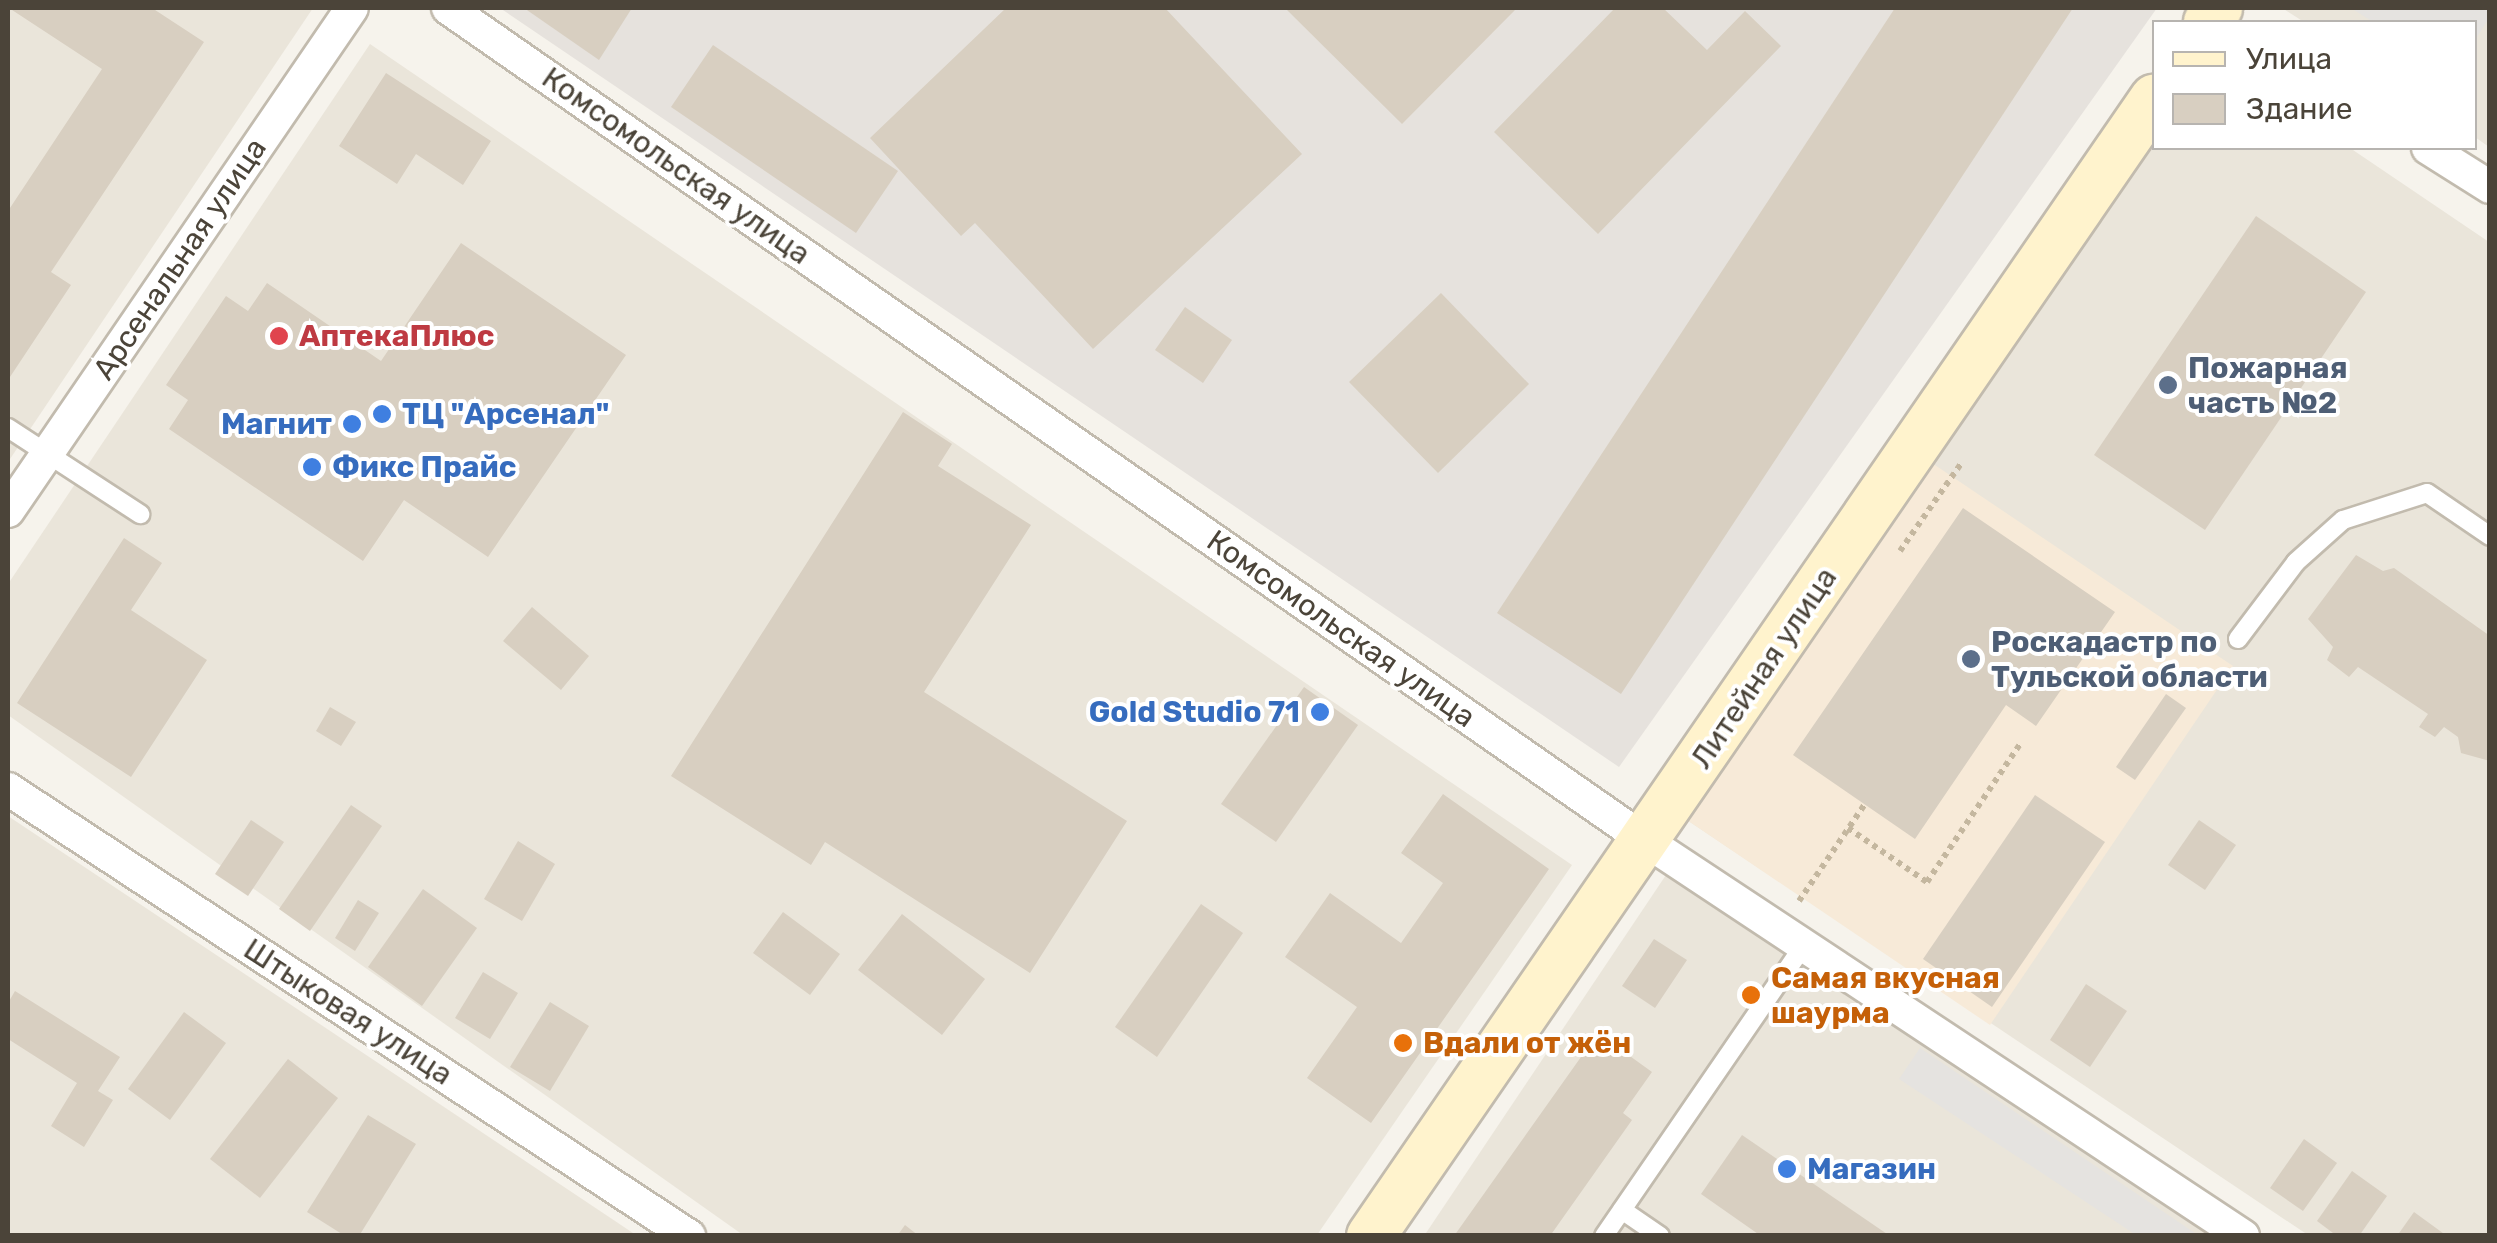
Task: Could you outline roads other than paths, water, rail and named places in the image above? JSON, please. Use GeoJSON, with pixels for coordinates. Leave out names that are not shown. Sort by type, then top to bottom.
{"type":"FeatureCollection","features":[{"type":"Feature","properties":{"kind":"street","name":"Арсенальная улица"},"geometry":{"type":"LineString","coordinates":[[8,512],[352,8]]}},
{"type":"Feature","properties":{"kind":"street","name":"Комсомольская улица"},"geometry":{"type":"LineString","coordinates":[[448,8],[1646,841],[2243,1236]]}},
{"type":"Feature","properties":{"kind":"street","name":"Литейная улица"},"geometry":{"type":"LineString","coordinates":[[1371,1236],[2152,102]]}},
{"type":"Feature","properties":{"kind":"street"},"geometry":{"type":"LineString","coordinates":[[2431,150],[2490,187]]}},
{"type":"Feature","properties":{"kind":"street","name":"Штыковая улица"},"geometry":{"type":"LineString","coordinates":[[8,789],[688,1236]]}},
{"type":"Feature","properties":{"kind":"lane"},"geometry":{"type":"LineString","coordinates":[[8,428],[140,514]]}},
{"type":"Feature","properties":{"kind":"lane"},"geometry":{"type":"LineString","coordinates":[[2238,640],[2296,562],[2342,520],[2427,493],[2490,536]]}},
{"type":"Feature","properties":{"kind":"lane"},"geometry":{"type":"LineString","coordinates":[[1604,1236],[1804,945]]}},
{"type":"Feature","properties":{"kind":"lane"},"geometry":{"type":"LineString","coordinates":[[1622,1210],[1660,1236]]}},
{"type":"Feature","properties":{"kind":"place","name":"АптекаПлюс"},"geometry":{"type":"Point","coordinates":[279,336]}},
{"type":"Feature","properties":{"kind":"place","name":"Пожарная часть №2"},"geometry":{"type":"Point","coordinates":[2168,385]}},
{"type":"Feature","properties":{"kind":"place","name":"ТЦ \"Арсенал\""},"geometry":{"type":"Point","coordinates":[382,414]}},
{"type":"Feature","properties":{"kind":"place","name":"Магнит"},"geometry":{"type":"Point","coordinates":[352,424]}},
{"type":"Feature","properties":{"kind":"place","name":"Фикс Прайс"},"geometry":{"type":"Point","coordinates":[312,467]}},
{"type":"Feature","properties":{"kind":"place","name":"Роскадастр по Тульской области"},"geometry":{"type":"Point","coordinates":[1971,659]}},
{"type":"Feature","properties":{"kind":"place","name":"Gold Studio 71"},"geometry":{"type":"Point","coordinates":[1320,712]}},
{"type":"Feature","properties":{"kind":"place","name":"Самая вкусная шаурма"},"geometry":{"type":"Point","coordinates":[1751,995]}},
{"type":"Feature","properties":{"kind":"place","name":"Вдали от жён"},"geometry":{"type":"Point","coordinates":[1403,1043]}},
{"type":"Feature","properties":{"kind":"place","name":"Магазин"},"geometry":{"type":"Point","coordinates":[1787,1169]}}]}
